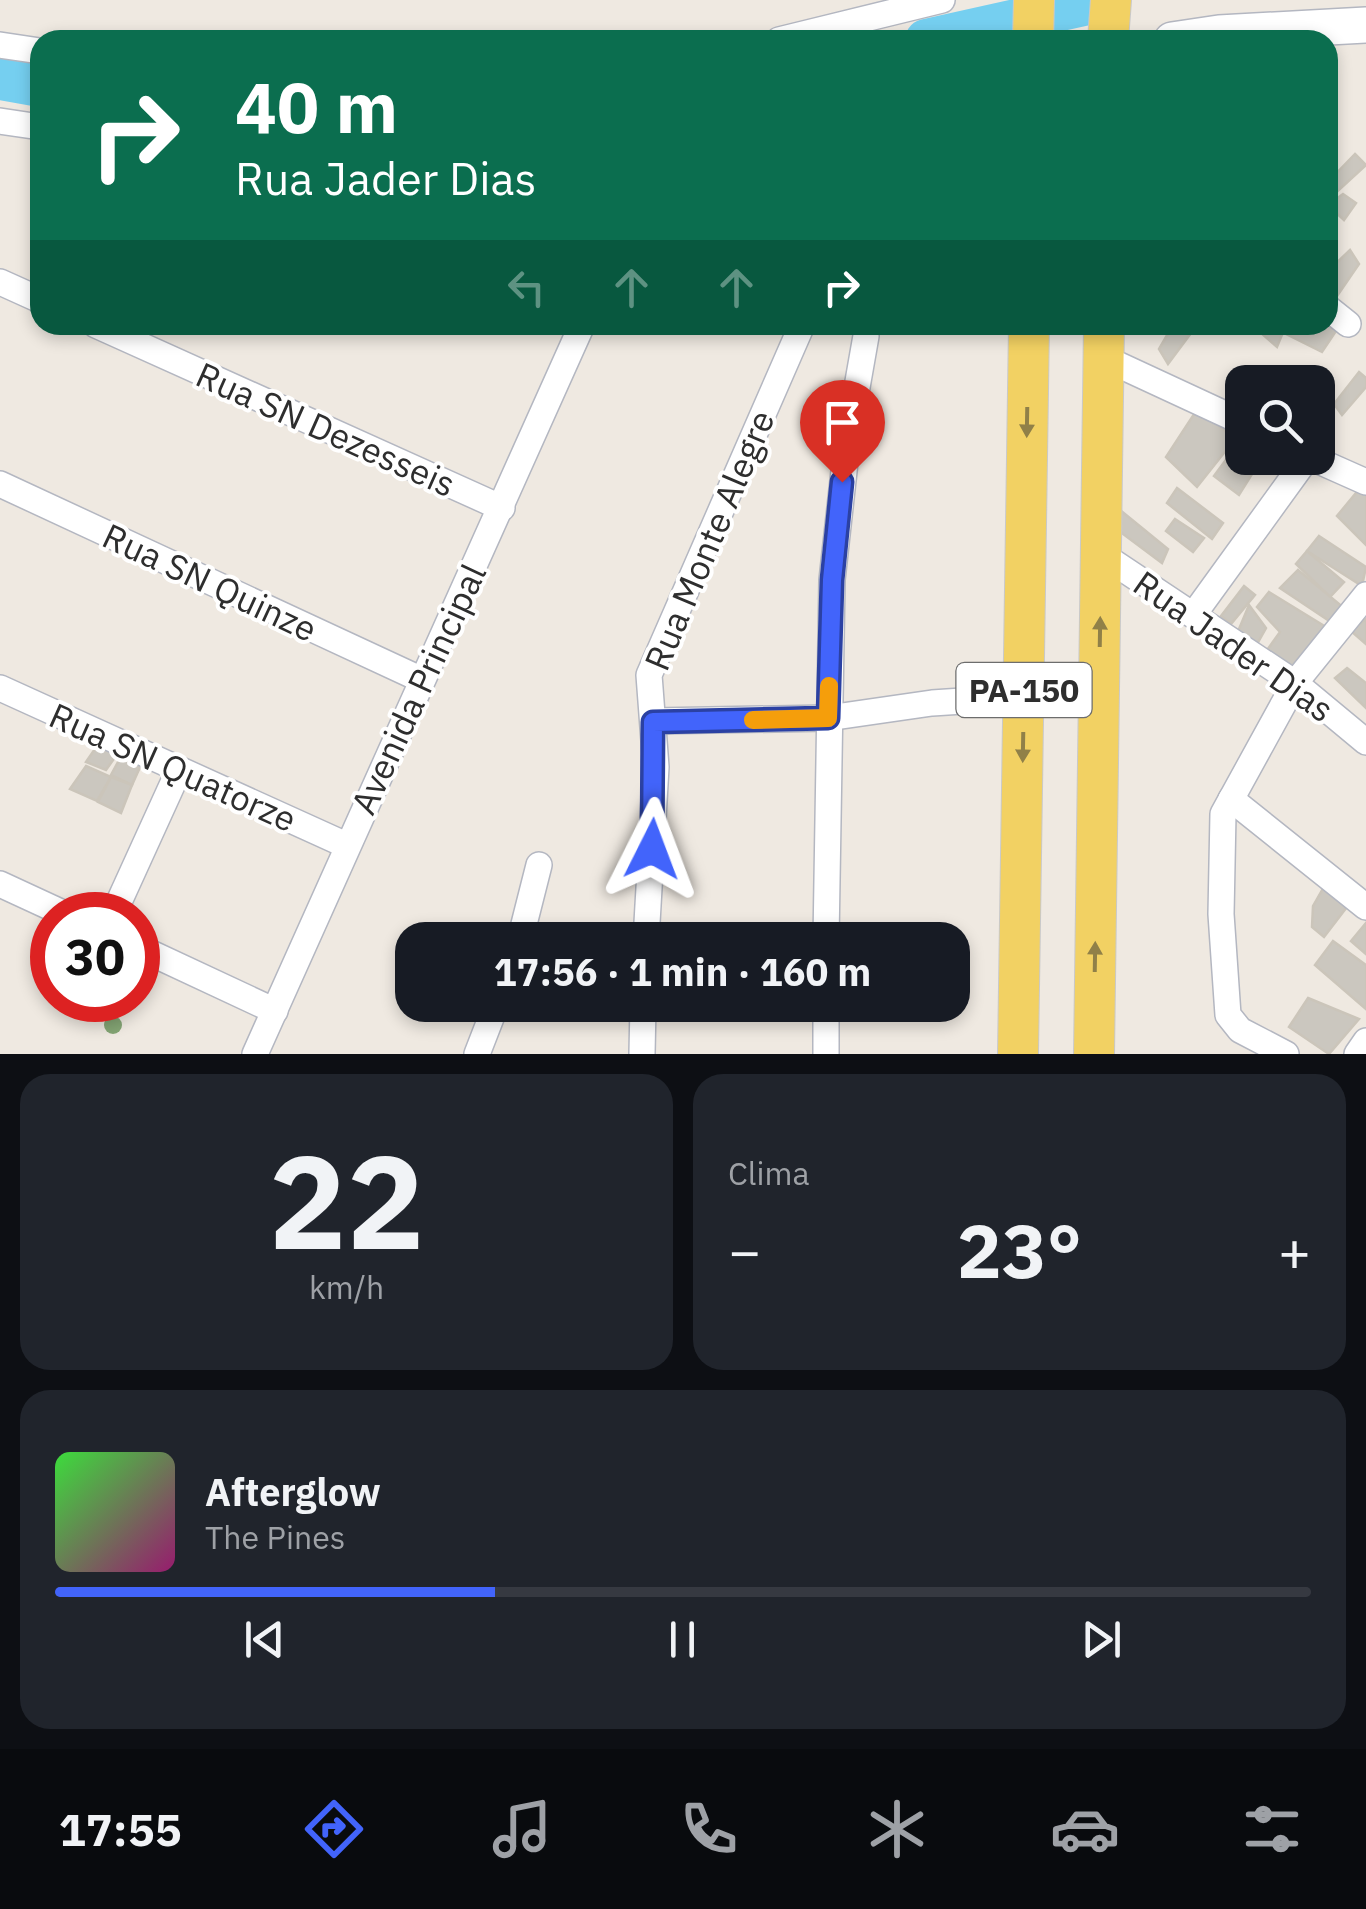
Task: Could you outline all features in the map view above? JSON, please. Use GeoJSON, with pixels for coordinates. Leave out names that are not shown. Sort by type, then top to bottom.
{"type":"FeatureCollection","features":[{"type":"Feature","properties":{"kind":"main road"},"geometry":{"type":"LineString","coordinates":[[1033,30],[1034,0]]}},
{"type":"Feature","properties":{"kind":"main road"},"geometry":{"type":"LineString","coordinates":[[1109,30],[1111,0]]}},
{"type":"Feature","properties":{"kind":"main road"},"geometry":{"type":"LineString","coordinates":[[1274,30],[1366,25]]}},
{"type":"Feature","properties":{"kind":"main road","name":"PA-150"},"geometry":{"type":"LineString","coordinates":[[1018,1054],[1029,335]]}},
{"type":"Feature","properties":{"kind":"main road","name":"PA-150"},"geometry":{"type":"LineString","coordinates":[[1094,1054],[1104,341]]}},
{"type":"Feature","properties":{"kind":"street"},"geometry":{"type":"LineString","coordinates":[[819,30],[942,0]]}},
{"type":"Feature","properties":{"kind":"street"},"geometry":{"type":"LineString","coordinates":[[0,45],[30,50]]}},
{"type":"Feature","properties":{"kind":"street"},"geometry":{"type":"LineString","coordinates":[[0,121],[30,126]]}},
{"type":"Feature","properties":{"kind":"street"},"geometry":{"type":"LineString","coordinates":[[0,282],[30,296]]}},
{"type":"Feature","properties":{"kind":"street","name":"Rua SN Dezesseis"},"geometry":{"type":"LineString","coordinates":[[118,335],[502,508]]}},
{"type":"Feature","properties":{"kind":"street","name":"Avenida Principal"},"geometry":{"type":"LineString","coordinates":[[255,1054],[578,335]]}},
{"type":"Feature","properties":{"kind":"street","name":"Rua Monte Alegre"},"geometry":{"type":"LineString","coordinates":[[647,922],[656,767],[647,686],[655,658],[798,335]]}},
{"type":"Feature","properties":{"kind":"street"},"geometry":{"type":"LineString","coordinates":[[826,922],[828,718],[836,520],[866,336]]}},
{"type":"Feature","properties":{"kind":"street"},"geometry":{"type":"LineString","coordinates":[[1104,341],[1225,412]]}},
{"type":"Feature","properties":{"kind":"street"},"geometry":{"type":"LineString","coordinates":[[1335,469],[1366,482]]}},
{"type":"Feature","properties":{"kind":"street"},"geometry":{"type":"LineString","coordinates":[[1194,614],[1297,475]]}},
{"type":"Feature","properties":{"kind":"street","name":"Rua SN Quinze"},"geometry":{"type":"LineString","coordinates":[[0,484],[420,679]]}},
{"type":"Feature","properties":{"kind":"street","name":"Rua Jader Dias"},"geometry":{"type":"LineString","coordinates":[[1101,554],[1294,683],[1366,742]]}},
{"type":"Feature","properties":{"kind":"street"},"geometry":{"type":"LineString","coordinates":[[1286,1054],[1240,1030],[1228,1015],[1220,856],[1223,814],[1294,683],[1366,595]]}},
{"type":"Feature","properties":{"kind":"street","name":"Rua SN Quatorze"},"geometry":{"type":"LineString","coordinates":[[0,688],[346,845]]}},
{"type":"Feature","properties":{"kind":"street"},"geometry":{"type":"LineString","coordinates":[[653,722],[828,718],[932,703],[1024,698]]}},
{"type":"Feature","properties":{"kind":"street"},"geometry":{"type":"LineString","coordinates":[[124,892],[179,770]]}},
{"type":"Feature","properties":{"kind":"street"},"geometry":{"type":"LineString","coordinates":[[1230,800],[1366,907]]}},
{"type":"Feature","properties":{"kind":"street"},"geometry":{"type":"LineString","coordinates":[[525,922],[539,865]]}},
{"type":"Feature","properties":{"kind":"street"},"geometry":{"type":"LineString","coordinates":[[0,884],[30,898]]}},
{"type":"Feature","properties":{"kind":"street"},"geometry":{"type":"LineString","coordinates":[[160,957],[276,1011]]}},
{"type":"Feature","properties":{"kind":"street"},"geometry":{"type":"LineString","coordinates":[[477,1054],[489,1022]]}},
{"type":"Feature","properties":{"kind":"street"},"geometry":{"type":"LineString","coordinates":[[642,1054],[643,1022]]}},
{"type":"Feature","properties":{"kind":"street"},"geometry":{"type":"LineString","coordinates":[[826,1022],[826,1054]]}},
{"type":"Feature","properties":{"kind":"street"},"geometry":{"type":"LineString","coordinates":[[1357,1054],[1366,1040]]}},
{"type":"Feature","properties":{"kind":"building"},"geometry":{"type":"Polygon","coordinates":[[[1355,154],[1366,165],[1338,191],[1338,172],[1355,154]]]}},
{"type":"Feature","properties":{"kind":"building"},"geometry":{"type":"Polygon","coordinates":[[[1343,194],[1356,203],[1344,220],[1338,214],[1338,198],[1343,194]]]}},
{"type":"Feature","properties":{"kind":"building"},"geometry":{"type":"Polygon","coordinates":[[[1350,250],[1359,264],[1338,295],[1338,261],[1350,250]]]}},
{"type":"Feature","properties":{"kind":"building"},"geometry":{"type":"Polygon","coordinates":[[[1167,335],[1190,335],[1168,364],[1159,349],[1167,335]]]}},
{"type":"Feature","properties":{"kind":"building"},"geometry":{"type":"Polygon","coordinates":[[[1263,335],[1282,335],[1277,347],[1263,335]]]}},
{"type":"Feature","properties":{"kind":"building"},"geometry":{"type":"Polygon","coordinates":[[[1288,335],[1333,335],[1322,352],[1288,335]]]}},
{"type":"Feature","properties":{"kind":"building"},"geometry":{"type":"Polygon","coordinates":[[[1359,372],[1366,378],[1366,387],[1342,415],[1335,403],[1359,372]]]}},
{"type":"Feature","properties":{"kind":"building"},"geometry":{"type":"Polygon","coordinates":[[[1198,408],[1225,431],[1225,452],[1197,487],[1166,457],[1198,408]]]}},
{"type":"Feature","properties":{"kind":"building"},"geometry":{"type":"Polygon","coordinates":[[[1225,461],[1225,475],[1251,475],[1239,495],[1214,476],[1225,461]]]}},
{"type":"Feature","properties":{"kind":"building"},"geometry":{"type":"Polygon","coordinates":[[[1177,488],[1223,523],[1212,539],[1167,503],[1177,488]]]}},
{"type":"Feature","properties":{"kind":"building"},"geometry":{"type":"Polygon","coordinates":[[[1360,488],[1366,494],[1366,545],[1337,516],[1360,488]]]}},
{"type":"Feature","properties":{"kind":"building"},"geometry":{"type":"Polygon","coordinates":[[[1120,510],[1168,549],[1162,563],[1111,525],[1120,510]]]}},
{"type":"Feature","properties":{"kind":"building"},"geometry":{"type":"Polygon","coordinates":[[[1175,519],[1204,538],[1193,552],[1166,531],[1175,519]]]}},
{"type":"Feature","properties":{"kind":"building"},"geometry":{"type":"Polygon","coordinates":[[[1319,536],[1366,567],[1362,586],[1307,551],[1319,536]]]}},
{"type":"Feature","properties":{"kind":"building"},"geometry":{"type":"Polygon","coordinates":[[[1307,551],[1344,582],[1330,597],[1296,564],[1307,551]]]}},
{"type":"Feature","properties":{"kind":"building"},"geometry":{"type":"Polygon","coordinates":[[[1298,570],[1344,608],[1331,622],[1280,588],[1298,570]]]}},
{"type":"Feature","properties":{"kind":"building"},"geometry":{"type":"Polygon","coordinates":[[[1244,586],[1255,595],[1231,624],[1221,616],[1244,586]]]}},
{"type":"Feature","properties":{"kind":"building"},"geometry":{"type":"Polygon","coordinates":[[[1269,592],[1326,627],[1284,676],[1265,653],[1280,632],[1257,607],[1269,592]]]}},
{"type":"Feature","properties":{"kind":"building"},"geometry":{"type":"Polygon","coordinates":[[[1249,605],[1266,628],[1257,644],[1237,634],[1249,605]]]}},
{"type":"Feature","properties":{"kind":"building"},"geometry":{"type":"Polygon","coordinates":[[[1366,619],[1366,644],[1351,631],[1366,619]]]}},
{"type":"Feature","properties":{"kind":"building"},"geometry":{"type":"Polygon","coordinates":[[[1347,668],[1366,683],[1366,708],[1335,678],[1347,668]]]}},
{"type":"Feature","properties":{"kind":"building"},"geometry":{"type":"Polygon","coordinates":[[[99,743],[118,753],[106,770],[86,762],[99,743]]]}},
{"type":"Feature","properties":{"kind":"building"},"geometry":{"type":"Polygon","coordinates":[[[124,751],[145,756],[132,785],[111,775],[124,751]]]}},
{"type":"Feature","properties":{"kind":"building"},"geometry":{"type":"Polygon","coordinates":[[[86,766],[111,777],[97,801],[70,789],[86,766]]]}},
{"type":"Feature","properties":{"kind":"building"},"geometry":{"type":"Polygon","coordinates":[[[111,777],[132,785],[121,813],[98,802],[111,777]]]}},
{"type":"Feature","properties":{"kind":"building"},"geometry":{"type":"Polygon","coordinates":[[[1325,885],[1350,903],[1324,937],[1312,927],[1313,906],[1325,885]]]}},
{"type":"Feature","properties":{"kind":"building"},"geometry":{"type":"Polygon","coordinates":[[[1366,923],[1366,954],[1351,941],[1366,923]]]}},
{"type":"Feature","properties":{"kind":"building"},"geometry":{"type":"Polygon","coordinates":[[[1333,941],[1366,965],[1366,1009],[1315,965],[1333,941]]]}},
{"type":"Feature","properties":{"kind":"building"},"geometry":{"type":"Polygon","coordinates":[[[1308,998],[1359,1019],[1329,1054],[1289,1027],[1308,998]]]}},
{"type":"Feature","properties":{"kind":"waterway"},"geometry":{"type":"LineString","coordinates":[[971,30],[1106,0]]}},
{"type":"Feature","properties":{"kind":"waterway"},"geometry":{"type":"LineString","coordinates":[[0,79],[30,84]]}},
{"type":"Feature","properties":{"kind":"slow traffic"},"geometry":{"type":"LineString","coordinates":[[753,720],[828,718],[829,686]]}},
{"type":"Feature","properties":{"kind":"route"},"geometry":{"type":"LineString","coordinates":[[652,849],[656,767],[653,722],[828,718],[832,580],[842,482]]}}]}
